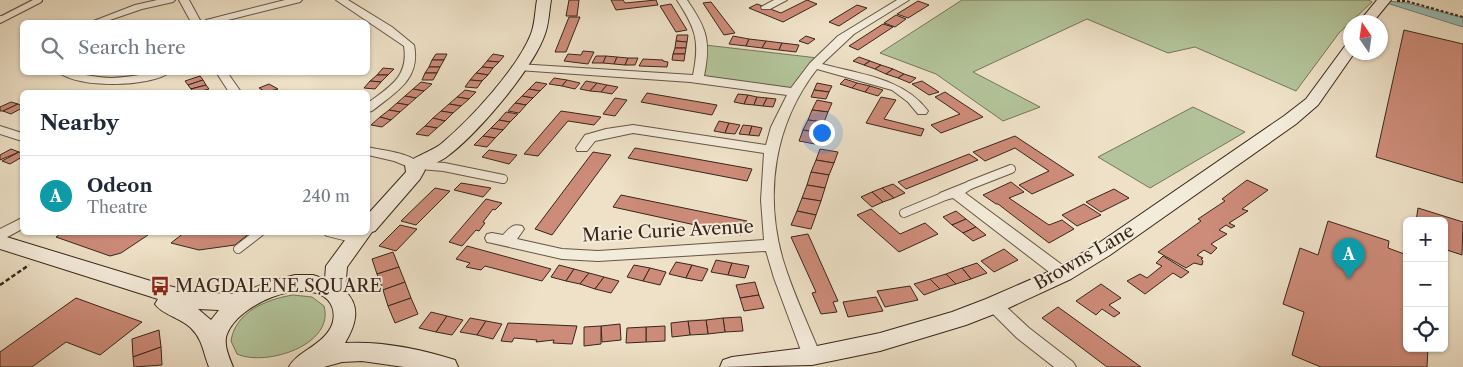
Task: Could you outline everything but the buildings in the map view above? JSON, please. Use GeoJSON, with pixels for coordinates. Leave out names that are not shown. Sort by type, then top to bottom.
{"type":"FeatureCollection","features":[{"type":"Feature","properties":{"kind":"street"},"geometry":{"type":"LineString","coordinates":[[102,20],[132,9],[170,0]]}},
{"type":"Feature","properties":{"kind":"street"},"geometry":{"type":"LineString","coordinates":[[184,0],[195,20]]}},
{"type":"Feature","properties":{"kind":"street"},"geometry":{"type":"LineString","coordinates":[[218,20],[298,0]]}},
{"type":"Feature","properties":{"kind":"street"},"geometry":{"type":"LineString","coordinates":[[341,0],[388,28],[409,45],[411,62],[406,74],[391,90],[370,106]]}},
{"type":"Feature","properties":{"kind":"street"},"geometry":{"type":"LineString","coordinates":[[370,151],[398,158],[414,165],[439,153],[458,137],[483,110],[530,50],[538,33],[544,0]]}},
{"type":"Feature","properties":{"kind":"street"},"geometry":{"type":"LineString","coordinates":[[682,0],[698,23],[702,35],[704,49],[698,78]]}},
{"type":"Feature","properties":{"kind":"street"},"geometry":{"type":"LineString","coordinates":[[766,7],[782,0]]}},
{"type":"Feature","properties":{"kind":"street"},"geometry":{"type":"LineString","coordinates":[[880,0],[900,3]]}},
{"type":"Feature","properties":{"kind":"street"},"geometry":{"type":"LineString","coordinates":[[1373,15],[1386,2]]}},
{"type":"Feature","properties":{"kind":"street"},"geometry":{"type":"LineString","coordinates":[[812,356],[777,266],[773,245],[766,198],[775,131],[792,92],[814,65],[835,44],[859,26],[900,3]]}},
{"type":"Feature","properties":{"kind":"street","name":"Browns Lane"},"geometry":{"type":"LineString","coordinates":[[734,367],[812,356],[888,339],[958,319],[994,306],[1063,274],[1103,250],[1290,120],[1312,102],[1343,59]]}},
{"type":"Feature","properties":{"kind":"street"},"geometry":{"type":"LineString","coordinates":[[814,65],[896,88],[912,98],[922,111]]}},
{"type":"Feature","properties":{"kind":"street"},"geometry":{"type":"LineString","coordinates":[[518,67],[588,74],[698,78],[792,92]]}},
{"type":"Feature","properties":{"kind":"street"},"geometry":{"type":"LineString","coordinates":[[71,75],[81,79],[103,80],[129,79],[150,75]]}},
{"type":"Feature","properties":{"kind":"street"},"geometry":{"type":"LineString","coordinates":[[223,75],[234,90]]}},
{"type":"Feature","properties":{"kind":"street"},"geometry":{"type":"LineString","coordinates":[[577,134],[586,143],[606,133],[632,129],[771,150]]}},
{"type":"Feature","properties":{"kind":"street"},"geometry":{"type":"LineString","coordinates":[[0,130],[20,136]]}},
{"type":"Feature","properties":{"kind":"street"},"geometry":{"type":"LineString","coordinates":[[370,223],[413,175],[416,170],[414,165]]}},
{"type":"Feature","properties":{"kind":"street"},"geometry":{"type":"LineString","coordinates":[[970,184],[950,194],[1063,274]]}},
{"type":"Feature","properties":{"kind":"street"},"geometry":{"type":"LineString","coordinates":[[0,236],[20,224]]}},
{"type":"Feature","properties":{"kind":"street","name":"Marie Curie Avenue"},"geometry":{"type":"LineString","coordinates":[[517,229],[499,239],[562,254],[598,256],[773,245]]}},
{"type":"Feature","properties":{"kind":"street"},"geometry":{"type":"LineString","coordinates":[[0,242],[178,297],[208,302],[233,303],[246,300],[273,288],[294,283],[315,274],[357,238]]}},
{"type":"Feature","properties":{"kind":"street"},"geometry":{"type":"LineString","coordinates":[[334,293],[337,266],[357,238]]}},
{"type":"Feature","properties":{"kind":"street"},"geometry":{"type":"LineString","coordinates":[[0,251],[187,311],[204,326],[215,342]]}},
{"type":"Feature","properties":{"kind":"street"},"geometry":{"type":"LineString","coordinates":[[294,283],[316,284],[328,288],[334,293],[344,304],[345,320],[354,342],[374,353]]}},
{"type":"Feature","properties":{"kind":"street"},"geometry":{"type":"LineString","coordinates":[[221,367],[215,349],[217,331],[226,318],[246,300]]}},
{"type":"Feature","properties":{"kind":"street"},"geometry":{"type":"LineString","coordinates":[[994,306],[1023,333],[1067,367]]}},
{"type":"Feature","properties":{"kind":"street"},"geometry":{"type":"LineString","coordinates":[[306,364],[336,339],[345,320]]}},
{"type":"Feature","properties":{"kind":"street"},"geometry":{"type":"LineString","coordinates":[[306,364],[334,354],[352,352],[374,353],[446,367]]}},
{"type":"Feature","properties":{"kind":"lane"},"geometry":{"type":"LineString","coordinates":[[1,19],[38,0]]}},
{"type":"Feature","properties":{"kind":"lane"},"geometry":{"type":"LineString","coordinates":[[414,165],[444,167],[503,179]]}},
{"type":"Feature","properties":{"kind":"lane"},"geometry":{"type":"LineString","coordinates":[[970,184],[1011,169]]}},
{"type":"Feature","properties":{"kind":"lane"},"geometry":{"type":"LineString","coordinates":[[904,213],[950,194]]}},
{"type":"Feature","properties":{"kind":"lane"},"geometry":{"type":"LineString","coordinates":[[238,249],[256,235]]}},
{"type":"Feature","properties":{"kind":"lane"},"geometry":{"type":"LineString","coordinates":[[342,235],[357,238]]}},
{"type":"Feature","properties":{"kind":"path"},"geometry":{"type":"LineString","coordinates":[[1386,2],[1406,1],[1463,17]]}},
{"type":"Feature","properties":{"kind":"path"},"geometry":{"type":"LineString","coordinates":[[0,285],[32,262]]}},
{"type":"Feature","properties":{"kind":"green space"},"geometry":{"type":"Polygon","coordinates":[[[962,0],[1369,0],[1372,2],[1358,15],[1343,15],[1343,29],[1296,91],[1195,47],[1168,53],[1087,19],[973,72],[1040,107],[1003,121],[936,74],[880,53],[962,0]]]}},
{"type":"Feature","properties":{"kind":"green space"},"geometry":{"type":"Polygon","coordinates":[[[705,45],[818,58],[791,91],[702,77],[705,45]]]}},
{"type":"Feature","properties":{"kind":"green space"},"geometry":{"type":"Polygon","coordinates":[[[1193,107],[1245,132],[1150,188],[1098,157],[1193,107]]]}},
{"type":"Feature","properties":{"kind":"green space"},"geometry":{"type":"Polygon","coordinates":[[[293,295],[312,297],[324,306],[325,320],[319,332],[309,342],[280,355],[250,357],[237,354],[231,341],[239,322],[263,304],[293,295]]]}},
{"type":"Feature","properties":{"kind":"water"},"geometry":{"type":"Polygon","coordinates":[[[1377,0],[1407,3],[1463,18],[1463,27],[1377,0]]]}},
{"type":"Feature","properties":{"kind":"place","name":"Odeon"},"geometry":{"type":"Point","coordinates":[1349,279]}},
{"type":"Feature","properties":{"kind":"place","name":"MAGDALENE SQUARE"},"geometry":{"type":"Point","coordinates":[160,286]}}]}
